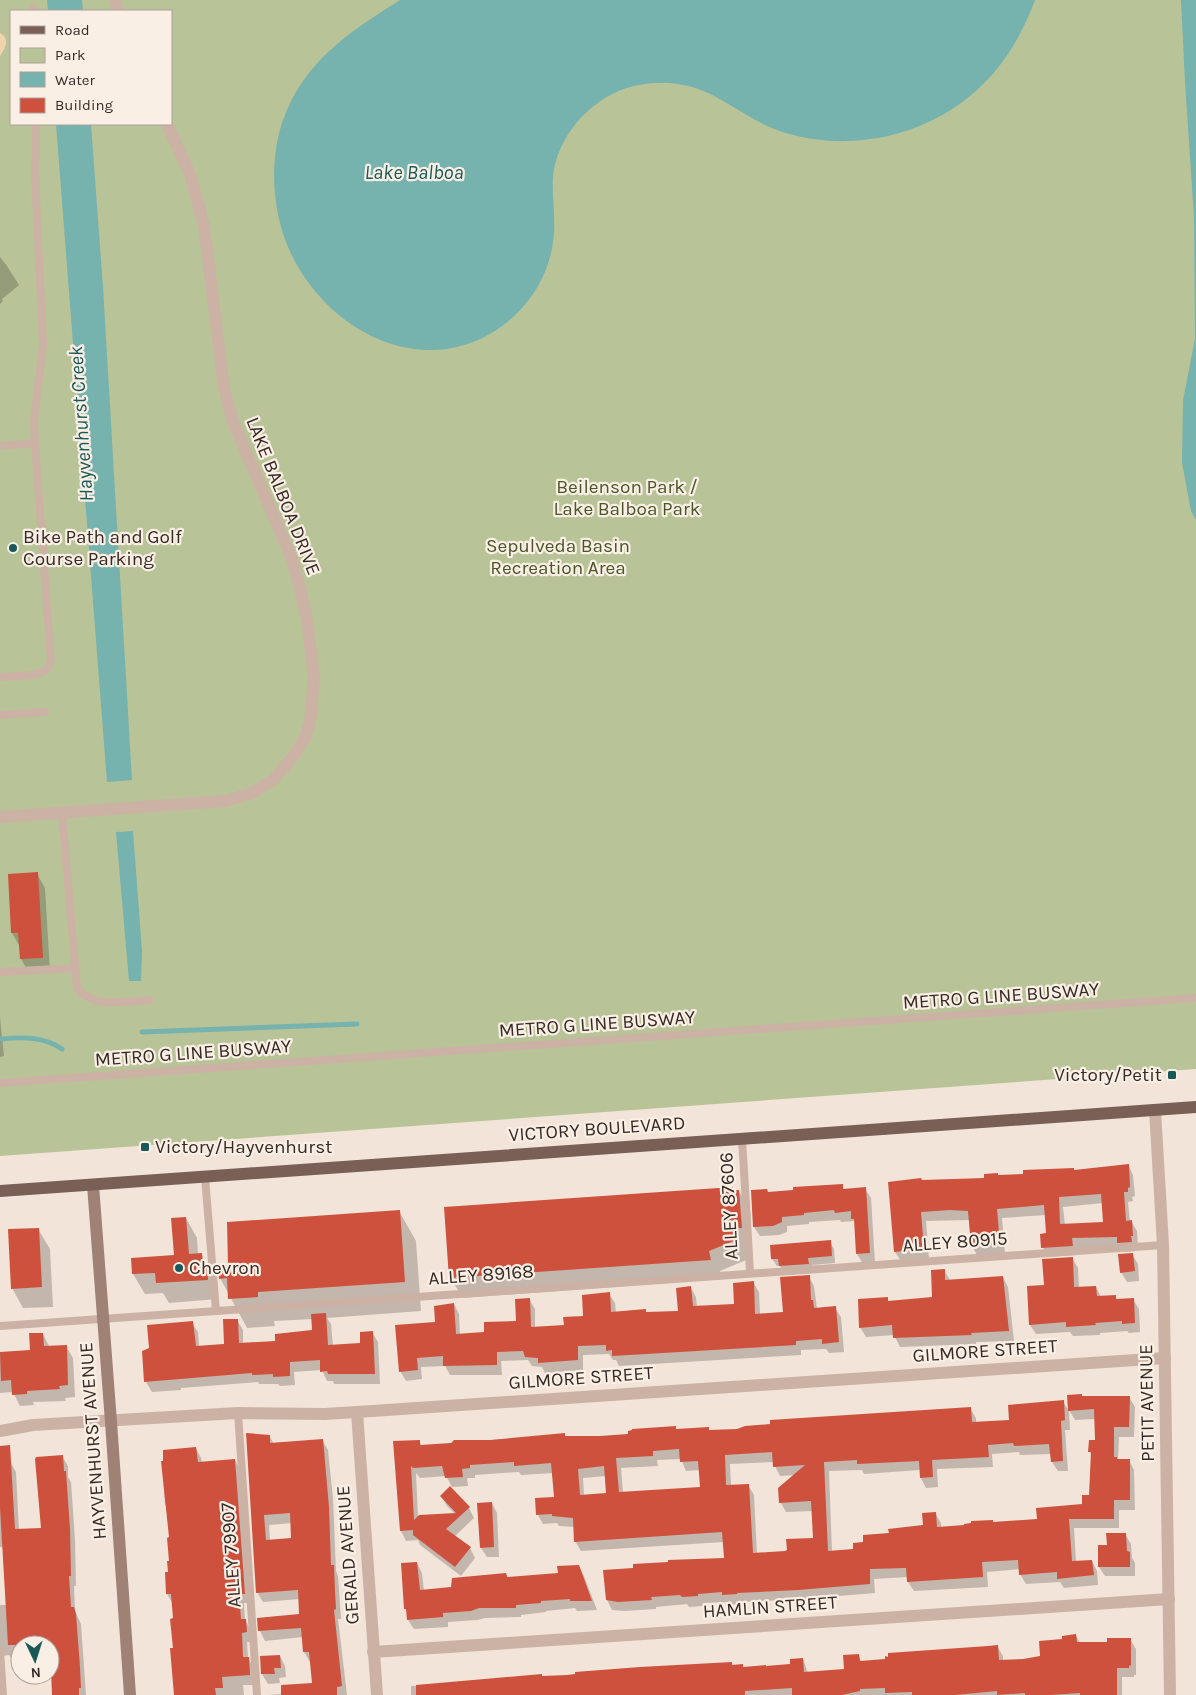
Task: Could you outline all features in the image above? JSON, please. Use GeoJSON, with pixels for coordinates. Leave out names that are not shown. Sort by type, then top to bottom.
{"type":"FeatureCollection","features":[{"type":"Feature","properties":{"kind":"main road","name":"VICTORY BOULEVARD"},"geometry":{"type":"LineString","coordinates":[[0,1191],[1196,1107]]}},
{"type":"Feature","properties":{"kind":"main road","name":"HAYVENHURST AVENUE"},"geometry":{"type":"LineString","coordinates":[[93,1185],[130,1695]]}},
{"type":"Feature","properties":{"kind":"street","name":"LAKE BALBOA DRIVE"},"geometry":{"type":"LineString","coordinates":[[0,817],[225,801],[252,793],[273,780],[292,758],[305,738],[310,722],[314,679],[308,626],[301,592],[292,559],[233,422],[219,362],[204,225],[190,174],[167,125]]}},
{"type":"Feature","properties":{"kind":"street","name":"PETIT AVENUE"},"geometry":{"type":"LineString","coordinates":[[1155,1110],[1163,1245],[1170,1695]]}},
{"type":"Feature","properties":{"kind":"street","name":"GILMORE STREET"},"geometry":{"type":"LineString","coordinates":[[0,1431],[33,1425],[111,1422],[238,1413],[325,1414],[1165,1358]]}},
{"type":"Feature","properties":{"kind":"street","name":"GERALD AVENUE"},"geometry":{"type":"LineString","coordinates":[[357,1412],[377,1695]]}},
{"type":"Feature","properties":{"kind":"street","name":"HAMLIN STREET"},"geometry":{"type":"LineString","coordinates":[[374,1652],[1169,1600]]}},
{"type":"Feature","properties":{"kind":"lane"},"geometry":{"type":"LineString","coordinates":[[0,677],[37,674],[48,668],[51,661],[34,421],[43,344],[35,174],[36,125]]}},
{"type":"Feature","properties":{"kind":"lane"},"geometry":{"type":"LineString","coordinates":[[0,446],[35,443]]}},
{"type":"Feature","properties":{"kind":"lane"},"geometry":{"type":"LineString","coordinates":[[0,715],[45,712]]}},
{"type":"Feature","properties":{"kind":"lane"},"geometry":{"type":"LineString","coordinates":[[62,813],[77,988],[83,996],[101,1002],[149,1000]]}},
{"type":"Feature","properties":{"kind":"lane"},"geometry":{"type":"LineString","coordinates":[[0,972],[75,968]]}},
{"type":"Feature","properties":{"kind":"lane","name":"METRO G LINE BUSWAY"},"geometry":{"type":"LineString","coordinates":[[0,1083],[1196,998]]}},
{"type":"Feature","properties":{"kind":"lane","name":"ALLEY 87606"},"geometry":{"type":"LineString","coordinates":[[742,1138],[750,1272]]}},
{"type":"Feature","properties":{"kind":"lane"},"geometry":{"type":"LineString","coordinates":[[205,1177],[216,1310]]}},
{"type":"Feature","properties":{"kind":"lane","name":"ALLEY 80915"},"geometry":{"type":"LineString","coordinates":[[750,1272],[1163,1245]]}},
{"type":"Feature","properties":{"kind":"lane","name":"ALLEY 89168"},"geometry":{"type":"LineString","coordinates":[[0,1326],[750,1272]]}},
{"type":"Feature","properties":{"kind":"lane","name":"ALLEY 79907"},"geometry":{"type":"LineString","coordinates":[[238,1413],[257,1695]]}},
{"type":"Feature","properties":{"kind":"lane"},"geometry":{"type":"LineString","coordinates":[[0,1651],[3,1695]]}},
{"type":"Feature","properties":{"kind":"green space","name":"Sepulveda Basin Recreation Area"},"geometry":{"type":"Polygon","coordinates":[[[0,0],[1196,0],[1196,1069],[0,1156],[0,0]]]}},
{"type":"Feature","properties":{"kind":"sand"},"geometry":{"type":"Polygon","coordinates":[[[0,33],[6,41],[0,56],[0,33]]]}},
{"type":"Feature","properties":{"kind":"water"},"geometry":{"type":"Polygon","coordinates":[[[47,0],[82,0],[83,10],[48,10],[47,0]]]}},
{"type":"Feature","properties":{"kind":"water","name":"Lake Balboa"},"geometry":{"type":"Polygon","coordinates":[[[400,0],[1035,0],[1011,50],[979,88],[955,107],[928,122],[899,133],[869,139],[838,141],[807,138],[769,127],[708,93],[677,84],[656,83],[634,86],[606,97],[582,116],[564,141],[558,155],[553,178],[553,242],[549,262],[531,297],[518,313],[485,337],[447,349],[421,350],[395,345],[371,336],[349,323],[329,306],[312,287],[297,265],[286,242],[275,198],[274,182],[278,137],[291,102],[302,83],[329,51],[345,37],[400,0]]]}},
{"type":"Feature","properties":{"kind":"water"},"geometry":{"type":"Polygon","coordinates":[[[1181,0],[1196,0],[1196,520],[1191,511],[1182,463],[1183,400],[1195,339],[1194,217],[1181,0]]]}},
{"type":"Feature","properties":{"kind":"water","name":"Hayvenhurst Creek"},"geometry":{"type":"Polygon","coordinates":[[[56,125],[91,125],[103,287],[132,780],[107,782],[56,125]]]}},
{"type":"Feature","properties":{"kind":"water"},"geometry":{"type":"Polygon","coordinates":[[[133,831],[142,951],[141,981],[129,981],[116,832],[133,831]]]}},
{"type":"Feature","properties":{"kind":"building"},"geometry":{"type":"Polygon","coordinates":[[[38,872],[43,958],[20,959],[18,933],[11,933],[8,874],[38,872]]]}},
{"type":"Feature","properties":{"kind":"building"},"geometry":{"type":"Polygon","coordinates":[[[1129,1164],[1130,1187],[1128,1192],[1124,1192],[1126,1221],[1132,1220],[1132,1242],[1117,1243],[1117,1237],[1072,1238],[1073,1246],[1041,1248],[1040,1234],[1046,1233],[1044,1205],[997,1209],[1000,1244],[971,1246],[968,1211],[921,1212],[924,1249],[894,1252],[888,1182],[921,1178],[922,1180],[984,1178],[984,1174],[1023,1174],[1023,1170],[1074,1168],[1074,1170],[1129,1164]],[[1101,1194],[1059,1197],[1060,1224],[1103,1222],[1101,1194]]]}},
{"type":"Feature","properties":{"kind":"building"},"geometry":{"type":"Polygon","coordinates":[[[843,1184],[843,1189],[866,1187],[870,1253],[856,1254],[854,1219],[851,1219],[851,1211],[835,1213],[834,1210],[804,1213],[804,1215],[782,1217],[782,1222],[773,1226],[753,1227],[751,1190],[767,1189],[768,1192],[793,1190],[793,1187],[843,1184]]]}},
{"type":"Feature","properties":{"kind":"building"},"geometry":{"type":"Polygon","coordinates":[[[733,1187],[733,1190],[739,1190],[742,1228],[735,1228],[736,1240],[709,1251],[711,1260],[449,1278],[444,1207],[733,1187]]]}},
{"type":"Feature","properties":{"kind":"building"},"geometry":{"type":"Polygon","coordinates":[[[400,1210],[405,1282],[258,1292],[258,1297],[228,1299],[227,1278],[219,1279],[218,1265],[228,1265],[227,1222],[400,1210]]]}},
{"type":"Feature","properties":{"kind":"building"},"geometry":{"type":"Polygon","coordinates":[[[186,1217],[189,1254],[202,1253],[203,1266],[207,1266],[208,1280],[156,1283],[155,1273],[132,1274],[131,1258],[174,1255],[171,1218],[186,1217]]]}},
{"type":"Feature","properties":{"kind":"building"},"geometry":{"type":"Polygon","coordinates":[[[39,1228],[42,1287],[11,1289],[8,1229],[39,1228]]]}},
{"type":"Feature","properties":{"kind":"building"},"geometry":{"type":"Polygon","coordinates":[[[831,1240],[832,1256],[808,1258],[809,1264],[779,1266],[778,1259],[771,1259],[770,1245],[831,1240]]]}},
{"type":"Feature","properties":{"kind":"building"},"geometry":{"type":"Polygon","coordinates":[[[1133,1253],[1135,1271],[1120,1273],[1118,1254],[1133,1253]]]}},
{"type":"Feature","properties":{"kind":"building"},"geometry":{"type":"Polygon","coordinates":[[[1073,1257],[1074,1287],[1096,1286],[1097,1296],[1116,1295],[1116,1299],[1134,1298],[1135,1323],[1122,1324],[1122,1321],[1066,1327],[1066,1322],[1029,1325],[1027,1286],[1044,1285],[1042,1259],[1073,1257]]]}},
{"type":"Feature","properties":{"kind":"building"},"geometry":{"type":"Polygon","coordinates":[[[945,1269],[945,1280],[1003,1276],[1009,1331],[971,1333],[972,1335],[893,1338],[892,1325],[859,1328],[858,1299],[888,1297],[888,1301],[932,1297],[931,1270],[945,1269]]]}},
{"type":"Feature","properties":{"kind":"building"},"geometry":{"type":"Polygon","coordinates":[[[810,1275],[811,1300],[813,1300],[814,1308],[836,1306],[839,1342],[822,1344],[822,1339],[796,1341],[796,1345],[612,1356],[612,1350],[606,1351],[606,1345],[578,1346],[578,1360],[538,1363],[538,1358],[525,1357],[523,1351],[497,1352],[497,1365],[443,1366],[443,1356],[417,1358],[418,1370],[399,1372],[395,1325],[435,1322],[434,1306],[454,1303],[456,1334],[484,1332],[484,1322],[516,1321],[515,1299],[530,1298],[531,1327],[564,1325],[563,1317],[583,1316],[582,1295],[610,1292],[611,1312],[646,1309],[646,1312],[678,1311],[676,1288],[691,1286],[693,1306],[734,1304],[733,1283],[754,1281],[755,1314],[783,1312],[780,1277],[810,1275]]]}},
{"type":"Feature","properties":{"kind":"building"},"geometry":{"type":"Polygon","coordinates":[[[326,1313],[328,1345],[360,1343],[360,1332],[373,1331],[375,1374],[328,1374],[327,1371],[320,1372],[320,1360],[290,1362],[290,1376],[273,1377],[273,1374],[252,1375],[252,1373],[144,1382],[142,1351],[149,1348],[147,1325],[193,1321],[196,1346],[224,1344],[223,1319],[238,1319],[239,1343],[275,1341],[275,1334],[312,1330],[311,1314],[326,1313]]]}},
{"type":"Feature","properties":{"kind":"building"},"geometry":{"type":"Polygon","coordinates":[[[29,1333],[43,1333],[44,1346],[67,1345],[68,1385],[59,1386],[60,1389],[27,1391],[27,1394],[12,1395],[11,1380],[1,1381],[0,1352],[30,1350],[29,1333]]]}},
{"type":"Feature","properties":{"kind":"building"},"geometry":{"type":"Polygon","coordinates":[[[1067,1395],[1130,1396],[1129,1427],[1114,1427],[1114,1457],[1117,1457],[1117,1459],[1130,1459],[1130,1500],[1114,1500],[1114,1519],[1069,1519],[1072,1561],[1092,1560],[1094,1575],[1057,1579],[1057,1572],[1019,1575],[1018,1560],[982,1562],[983,1577],[907,1582],[906,1568],[870,1569],[870,1584],[722,1595],[722,1592],[698,1594],[698,1596],[651,1597],[652,1600],[618,1602],[606,1600],[603,1570],[633,1568],[633,1564],[668,1562],[668,1560],[724,1558],[722,1532],[574,1542],[573,1518],[552,1516],[552,1514],[536,1515],[535,1498],[554,1497],[551,1463],[514,1466],[514,1462],[470,1465],[470,1468],[462,1469],[463,1477],[445,1478],[442,1466],[413,1468],[411,1466],[414,1520],[419,1515],[456,1513],[440,1496],[450,1486],[470,1507],[446,1529],[471,1547],[455,1567],[413,1535],[413,1530],[400,1531],[393,1441],[420,1440],[420,1445],[451,1443],[454,1440],[490,1440],[565,1433],[565,1436],[600,1436],[628,1434],[628,1431],[632,1429],[676,1426],[676,1429],[709,1427],[709,1430],[737,1429],[745,1426],[770,1424],[770,1420],[971,1407],[972,1422],[1009,1420],[1008,1405],[1064,1400],[1065,1420],[1061,1421],[1063,1461],[1051,1462],[1049,1444],[1014,1446],[1013,1443],[988,1445],[989,1457],[932,1460],[933,1477],[920,1478],[919,1461],[857,1464],[857,1460],[824,1462],[828,1551],[853,1549],[853,1543],[863,1542],[863,1535],[889,1533],[888,1529],[923,1525],[922,1513],[936,1512],[937,1527],[964,1525],[971,1523],[971,1521],[993,1520],[993,1522],[1037,1519],[1036,1508],[1082,1504],[1082,1495],[1089,1495],[1091,1452],[1088,1452],[1089,1440],[1095,1440],[1094,1409],[1068,1411],[1067,1395]],[[679,1449],[653,1451],[653,1456],[616,1458],[619,1492],[700,1487],[698,1461],[680,1462],[679,1449]],[[772,1452],[725,1455],[726,1485],[749,1484],[753,1553],[785,1551],[787,1550],[786,1539],[813,1538],[811,1501],[779,1503],[778,1488],[805,1465],[773,1467],[772,1452]],[[604,1466],[578,1469],[580,1495],[606,1493],[604,1466]]]}},
{"type":"Feature","properties":{"kind":"building"},"geometry":{"type":"Polygon","coordinates":[[[246,1433],[270,1435],[270,1443],[323,1439],[329,1507],[331,1565],[334,1565],[336,1609],[334,1610],[342,1686],[337,1687],[337,1695],[281,1695],[281,1685],[312,1683],[309,1652],[303,1652],[301,1628],[258,1631],[257,1618],[299,1614],[298,1590],[256,1593],[246,1433]],[[290,1513],[264,1515],[266,1540],[291,1538],[290,1513]]]}},
{"type":"Feature","properties":{"kind":"building"},"geometry":{"type":"Polygon","coordinates":[[[10,1445],[15,1529],[41,1528],[36,1457],[63,1455],[70,1529],[71,1576],[69,1576],[71,1607],[74,1607],[76,1614],[80,1667],[81,1688],[79,1688],[79,1695],[52,1695],[52,1685],[60,1685],[60,1635],[10,1635],[10,1645],[8,1645],[0,1507],[0,1446],[10,1445]]]}},
{"type":"Feature","properties":{"kind":"building"},"geometry":{"type":"Polygon","coordinates":[[[196,1447],[198,1462],[235,1459],[245,1594],[239,1594],[241,1619],[246,1619],[247,1632],[242,1633],[243,1657],[249,1657],[250,1675],[222,1677],[223,1688],[215,1688],[216,1695],[174,1695],[170,1648],[173,1648],[170,1619],[173,1618],[171,1594],[166,1594],[165,1572],[168,1572],[167,1538],[169,1537],[161,1461],[163,1461],[163,1450],[196,1447]]]}},
{"type":"Feature","properties":{"kind":"building"},"geometry":{"type":"Polygon","coordinates":[[[492,1502],[494,1547],[480,1548],[477,1503],[492,1502]]]}},
{"type":"Feature","properties":{"kind":"building"},"geometry":{"type":"Polygon","coordinates":[[[1106,1533],[1126,1533],[1127,1551],[1130,1552],[1130,1567],[1098,1567],[1098,1545],[1107,1545],[1106,1533]]]}},
{"type":"Feature","properties":{"kind":"building"},"geometry":{"type":"Polygon","coordinates":[[[417,1562],[420,1590],[451,1587],[452,1578],[506,1573],[507,1577],[558,1573],[557,1566],[579,1565],[592,1601],[570,1601],[570,1599],[541,1601],[541,1603],[516,1605],[516,1608],[479,1608],[471,1611],[443,1613],[443,1617],[407,1620],[406,1609],[404,1609],[401,1563],[417,1562]]]}},
{"type":"Feature","properties":{"kind":"building"},"geometry":{"type":"Polygon","coordinates":[[[1076,1634],[1077,1642],[1107,1642],[1107,1638],[1131,1638],[1131,1665],[1129,1668],[1117,1668],[1117,1695],[1080,1695],[1080,1693],[1025,1695],[1025,1693],[997,1695],[997,1691],[955,1695],[912,1695],[912,1692],[885,1693],[885,1688],[860,1689],[860,1691],[842,1695],[792,1695],[792,1688],[745,1691],[745,1695],[416,1695],[416,1685],[542,1674],[542,1676],[567,1675],[575,1674],[575,1672],[640,1667],[732,1662],[732,1665],[743,1664],[743,1667],[766,1666],[790,1664],[790,1659],[803,1658],[804,1672],[844,1669],[843,1655],[859,1654],[860,1661],[885,1659],[885,1656],[888,1657],[888,1653],[998,1645],[999,1660],[1023,1659],[1040,1656],[1039,1641],[1062,1639],[1062,1636],[1076,1634]]]}},
{"type":"Feature","properties":{"kind":"building"},"geometry":{"type":"Polygon","coordinates":[[[280,1655],[281,1668],[274,1668],[275,1674],[261,1674],[260,1656],[280,1655]]]}},
{"type":"Feature","properties":{"kind":"waterway"},"geometry":{"type":"LineString","coordinates":[[142,1032],[357,1024]]}},
{"type":"Feature","properties":{"kind":"waterway"},"geometry":{"type":"LineString","coordinates":[[0,1039],[24,1038],[40,1040],[62,1049]]}},
{"type":"Feature","properties":{"kind":"place","name":"Bike Path and Golf Course Parking"},"geometry":{"type":"Point","coordinates":[13,548]}},
{"type":"Feature","properties":{"kind":"place","name":"Victory/Petit"},"geometry":{"type":"Point","coordinates":[1172,1075]}},
{"type":"Feature","properties":{"kind":"place","name":"Victory/Hayvenhurst"},"geometry":{"type":"Point","coordinates":[145,1147]}},
{"type":"Feature","properties":{"kind":"place","name":"Chevron"},"geometry":{"type":"Point","coordinates":[179,1268]}},
{"type":"Feature","properties":{"kind":"park label","name":"Beilenson Park / Lake Balboa Park"},"geometry":{"type":"Point","coordinates":[627,498]}}]}
